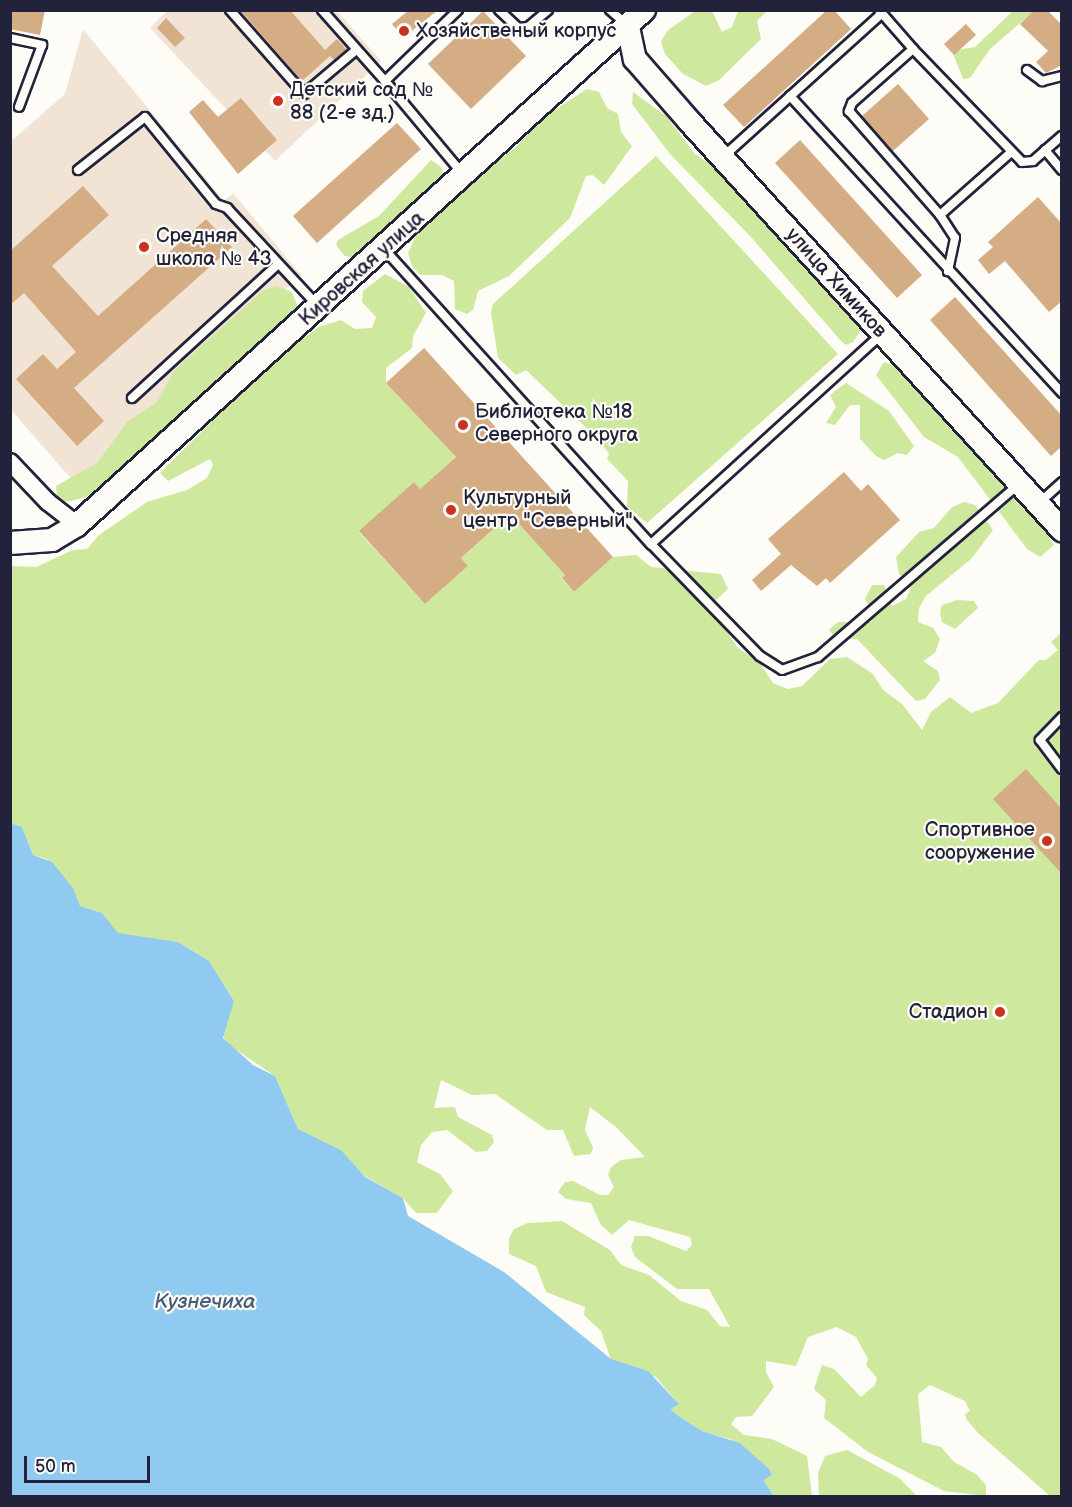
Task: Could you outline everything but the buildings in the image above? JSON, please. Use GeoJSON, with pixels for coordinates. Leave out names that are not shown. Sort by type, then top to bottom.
{"type":"FeatureCollection","features":[{"type":"Feature","properties":{"kind":"street","name":"улица Химиков"},"geometry":{"type":"LineString","coordinates":[[621,14],[636,59],[722,158],[1062,530]]}},
{"type":"Feature","properties":{"kind":"street","name":"Кировская улица"},"geometry":{"type":"LineString","coordinates":[[10,543],[52,540],[77,525],[465,177],[621,14]]}},
{"type":"Feature","properties":{"kind":"street"},"geometry":{"type":"LineString","coordinates":[[10,462],[77,525]]}},
{"type":"Feature","properties":{"kind":"lane"},"geometry":{"type":"LineString","coordinates":[[230,10],[304,94],[356,50]]}},
{"type":"Feature","properties":{"kind":"lane"},"geometry":{"type":"LineString","coordinates":[[322,10],[465,177]]}},
{"type":"Feature","properties":{"kind":"lane"},"geometry":{"type":"LineString","coordinates":[[385,81],[458,10]]}},
{"type":"Feature","properties":{"kind":"lane"},"geometry":{"type":"LineString","coordinates":[[499,10],[518,28],[528,27],[548,10]]}},
{"type":"Feature","properties":{"kind":"lane"},"geometry":{"type":"LineString","coordinates":[[722,158],[880,12],[1010,153],[1022,162],[1033,161],[1062,136]]}},
{"type":"Feature","properties":{"kind":"lane"},"geometry":{"type":"LineString","coordinates":[[10,38],[42,45],[19,107]]}},
{"type":"Feature","properties":{"kind":"lane"},"geometry":{"type":"LineString","coordinates":[[913,50],[852,103],[849,111],[940,215],[955,238],[948,271]]}},
{"type":"Feature","properties":{"kind":"lane"},"geometry":{"type":"LineString","coordinates":[[1027,70],[1042,81],[1062,76]]}},
{"type":"Feature","properties":{"kind":"lane"},"geometry":{"type":"LineString","coordinates":[[790,96],[1062,393]]}},
{"type":"Feature","properties":{"kind":"lane"},"geometry":{"type":"LineString","coordinates":[[78,170],[145,117],[216,204],[227,208],[319,308]]}},
{"type":"Feature","properties":{"kind":"lane"},"geometry":{"type":"LineString","coordinates":[[1045,150],[1062,170]]}},
{"type":"Feature","properties":{"kind":"lane"},"geometry":{"type":"LineString","coordinates":[[940,215],[1010,153]]}},
{"type":"Feature","properties":{"kind":"lane"},"geometry":{"type":"LineString","coordinates":[[384,249],[651,544],[760,656],[782,670],[818,657],[1019,484]]}},
{"type":"Feature","properties":{"kind":"lane"},"geometry":{"type":"LineString","coordinates":[[132,398],[278,264]]}},
{"type":"Feature","properties":{"kind":"lane"},"geometry":{"type":"LineString","coordinates":[[651,544],[882,334]]}},
{"type":"Feature","properties":{"kind":"lane"},"geometry":{"type":"LineString","coordinates":[[1038,504],[1062,482]]}},
{"type":"Feature","properties":{"kind":"lane"},"geometry":{"type":"LineString","coordinates":[[1062,717],[1040,740],[1062,769]]}},
{"type":"Feature","properties":{"kind":"shaded area","name":"Детский сад № 88 (2-е зд.)"},"geometry":{"type":"Polygon","coordinates":[[[167,11],[337,11],[381,61],[275,161],[150,28],[167,11]]]}},
{"type":"Feature","properties":{"kind":"shaded area","name":"Средняя школа № 43"},"geometry":{"type":"Polygon","coordinates":[[[83,29],[224,201],[233,193],[301,275],[75,483],[11,410],[10,142],[65,94],[83,29]]]}},
{"type":"Feature","properties":{"kind":"green space"},"geometry":{"type":"Polygon","coordinates":[[[695,11],[712,11],[722,32],[732,27],[738,11],[767,11],[757,21],[761,39],[719,80],[706,86],[683,74],[665,54],[661,42],[667,31],[695,11]]]}},
{"type":"Feature","properties":{"kind":"green space"},"geometry":{"type":"Polygon","coordinates":[[[1013,11],[1034,11],[990,49],[970,78],[963,79],[952,51],[975,47],[1013,11]]]}},
{"type":"Feature","properties":{"kind":"green space"},"geometry":{"type":"Polygon","coordinates":[[[587,89],[599,92],[607,108],[618,114],[621,132],[632,146],[604,185],[593,175],[586,176],[570,218],[509,276],[478,291],[473,310],[467,314],[455,309],[454,281],[442,275],[420,275],[412,266],[408,253],[421,225],[518,145],[541,119],[587,89]]]}},
{"type":"Feature","properties":{"kind":"green space"},"geometry":{"type":"Polygon","coordinates":[[[633,92],[666,116],[695,154],[717,169],[855,318],[860,331],[853,342],[846,345],[841,341],[750,236],[670,154],[632,104],[633,92]]]}},
{"type":"Feature","properties":{"kind":"green space"},"geometry":{"type":"Polygon","coordinates":[[[656,156],[838,354],[647,523],[627,506],[628,481],[607,459],[609,454],[599,440],[526,370],[516,375],[498,358],[491,313],[493,304],[656,156]]]}},
{"type":"Feature","properties":{"kind":"green space"},"geometry":{"type":"Polygon","coordinates":[[[431,160],[440,166],[446,179],[357,258],[345,256],[336,245],[338,240],[379,216],[431,160]]]}},
{"type":"Feature","properties":{"kind":"green space"},"geometry":{"type":"Polygon","coordinates":[[[385,274],[409,287],[426,313],[413,336],[412,348],[386,368],[386,383],[456,457],[420,489],[414,482],[359,532],[425,604],[468,566],[461,558],[510,514],[565,575],[562,579],[574,592],[613,557],[636,555],[651,567],[721,574],[728,589],[714,602],[713,612],[738,648],[759,662],[773,683],[788,689],[802,686],[830,659],[847,657],[873,674],[883,690],[902,704],[922,730],[931,712],[950,697],[971,713],[998,703],[1039,660],[1046,660],[1058,650],[1051,642],[1061,633],[1061,1496],[1050,1496],[978,1433],[967,1420],[965,1414],[970,1411],[965,1401],[930,1385],[918,1394],[922,1442],[941,1447],[954,1462],[976,1474],[986,1485],[986,1496],[944,1491],[868,1452],[824,1418],[826,1400],[814,1389],[822,1365],[834,1369],[861,1397],[875,1385],[877,1378],[866,1365],[868,1359],[856,1337],[837,1327],[808,1337],[796,1366],[766,1361],[766,1372],[774,1387],[752,1416],[736,1417],[731,1424],[744,1435],[772,1439],[807,1456],[812,1496],[774,1496],[733,1440],[702,1431],[677,1415],[671,1409],[678,1403],[656,1377],[611,1360],[601,1331],[584,1315],[585,1307],[546,1292],[536,1266],[509,1254],[509,1238],[514,1229],[528,1223],[562,1221],[610,1250],[621,1265],[649,1275],[681,1301],[707,1310],[720,1326],[730,1327],[709,1289],[677,1289],[635,1257],[631,1247],[635,1236],[648,1236],[686,1251],[692,1245],[690,1237],[629,1220],[612,1235],[601,1225],[591,1203],[566,1199],[558,1192],[565,1182],[573,1181],[600,1195],[608,1195],[614,1187],[608,1175],[611,1167],[621,1160],[645,1157],[617,1128],[590,1107],[585,1130],[593,1147],[591,1154],[574,1156],[563,1130],[547,1130],[495,1094],[472,1095],[441,1080],[434,1108],[455,1107],[458,1117],[492,1135],[494,1142],[487,1151],[476,1152],[447,1130],[432,1132],[421,1145],[417,1162],[440,1174],[453,1191],[437,1213],[416,1213],[403,1198],[361,1174],[341,1150],[298,1129],[275,1076],[226,1043],[222,1032],[234,1001],[209,961],[178,942],[118,934],[102,913],[80,906],[69,883],[47,859],[33,855],[22,827],[11,823],[11,566],[36,567],[73,550],[87,549],[99,535],[147,502],[187,490],[207,478],[213,465],[210,459],[168,481],[160,473],[275,359],[319,327],[341,320],[355,329],[372,328],[376,317],[362,302],[363,291],[385,274]]]}},
{"type":"Feature","properties":{"kind":"green space"},"geometry":{"type":"Polygon","coordinates":[[[276,286],[292,292],[299,310],[124,467],[86,497],[67,502],[57,498],[56,486],[97,463],[128,421],[156,403],[175,370],[262,291],[276,286]]]}},
{"type":"Feature","properties":{"kind":"green space"},"geometry":{"type":"Polygon","coordinates":[[[884,362],[900,368],[954,433],[997,470],[1009,494],[1044,529],[1054,545],[1040,557],[1027,549],[958,457],[924,437],[876,375],[884,362]]]}},
{"type":"Feature","properties":{"kind":"green space"},"geometry":{"type":"Polygon","coordinates":[[[846,383],[889,411],[914,446],[907,455],[898,453],[884,460],[876,456],[860,439],[860,405],[850,405],[835,425],[826,423],[836,407],[830,395],[846,383]]]}},
{"type":"Feature","properties":{"kind":"green space"},"geometry":{"type":"Polygon","coordinates":[[[964,502],[975,505],[993,530],[971,559],[926,596],[919,608],[918,622],[933,628],[940,639],[935,653],[923,661],[938,671],[940,680],[925,699],[916,701],[857,639],[837,639],[829,630],[838,622],[871,622],[874,614],[865,599],[872,585],[884,585],[892,606],[906,599],[911,588],[899,574],[896,557],[919,532],[934,528],[952,507],[964,502]]]}},
{"type":"Feature","properties":{"kind":"green space"},"geometry":{"type":"Polygon","coordinates":[[[957,600],[974,601],[978,608],[955,629],[942,622],[940,613],[942,605],[957,600]]]}},
{"type":"Feature","properties":{"kind":"green space"},"geometry":{"type":"Polygon","coordinates":[[[847,1450],[899,1478],[917,1496],[819,1496],[818,1473],[825,1456],[847,1450]]]}},
{"type":"Feature","properties":{"kind":"water","name":"Кузнечиха"},"geometry":{"type":"Polygon","coordinates":[[[11,823],[22,827],[33,855],[52,862],[73,888],[80,906],[102,913],[118,933],[178,942],[209,961],[234,1001],[223,1038],[253,1065],[275,1076],[298,1129],[341,1150],[365,1177],[403,1198],[408,1216],[504,1272],[611,1359],[648,1371],[679,1404],[671,1409],[677,1415],[702,1431],[740,1443],[769,1469],[772,1475],[763,1480],[774,1496],[11,1496],[11,823]]]}},
{"type":"Feature","properties":{"kind":"place","name":"Хозяйственый корпус"},"geometry":{"type":"Point","coordinates":[404,31]}},
{"type":"Feature","properties":{"kind":"place","name":"Детский сад № 88 (2-е зд.)"},"geometry":{"type":"Point","coordinates":[278,101]}},
{"type":"Feature","properties":{"kind":"place","name":"Средняя школа № 43"},"geometry":{"type":"Point","coordinates":[144,247]}},
{"type":"Feature","properties":{"kind":"place","name":"Библиотека №18 Северного округа"},"geometry":{"type":"Point","coordinates":[463,425]}},
{"type":"Feature","properties":{"kind":"place","name":"Культурный центр \"Северный\""},"geometry":{"type":"Point","coordinates":[451,510]}},
{"type":"Feature","properties":{"kind":"place","name":"Спортивное сооружение"},"geometry":{"type":"Point","coordinates":[1047,841]}},
{"type":"Feature","properties":{"kind":"place","name":"Стадион"},"geometry":{"type":"Point","coordinates":[1000,1012]}}]}
